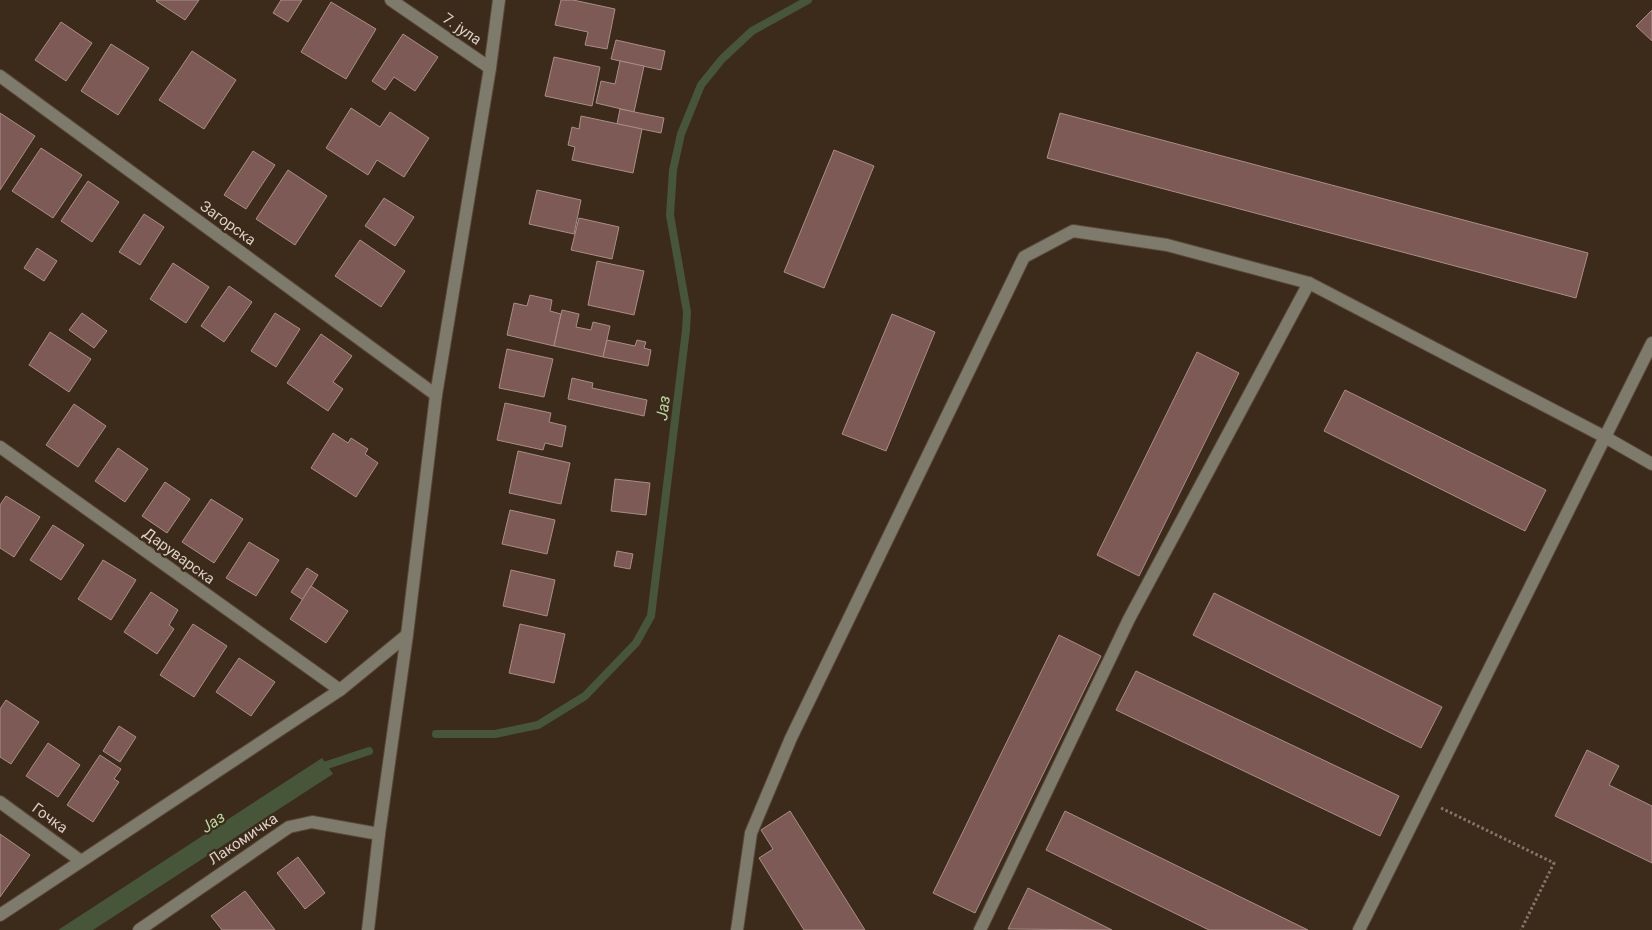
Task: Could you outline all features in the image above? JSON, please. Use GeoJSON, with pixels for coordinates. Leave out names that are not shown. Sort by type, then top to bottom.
{"type":"FeatureCollection","features":[{"type":"Feature","properties":{"kind":"street","name":"7. јула"},"geometry":{"type":"LineString","coordinates":[[391,0],[490,68]]}},
{"type":"Feature","properties":{"kind":"street"},"geometry":{"type":"LineString","coordinates":[[368,930],[436,396],[490,68],[499,0]]}},
{"type":"Feature","properties":{"kind":"street","name":"Загорска"},"geometry":{"type":"LineString","coordinates":[[0,76],[436,396]]}},
{"type":"Feature","properties":{"kind":"street"},"geometry":{"type":"LineString","coordinates":[[737,930],[751,833],[788,747],[1024,257],[1073,231],[1167,245],[1309,283],[1652,464]]}},
{"type":"Feature","properties":{"kind":"street"},"geometry":{"type":"LineString","coordinates":[[980,930],[1128,619],[1309,283]]}},
{"type":"Feature","properties":{"kind":"street"},"geometry":{"type":"LineString","coordinates":[[1359,930],[1652,343]]}},
{"type":"Feature","properties":{"kind":"street","name":"Даруварска"},"geometry":{"type":"LineString","coordinates":[[0,447],[340,690]]}},
{"type":"Feature","properties":{"kind":"street"},"geometry":{"type":"LineString","coordinates":[[0,915],[340,690],[407,635]]}},
{"type":"Feature","properties":{"kind":"street","name":"Гочка"},"geometry":{"type":"LineString","coordinates":[[0,802],[81,861]]}},
{"type":"Feature","properties":{"kind":"street","name":"Лакомичка"},"geometry":{"type":"LineString","coordinates":[[139,930],[289,827],[312,822],[379,834]]}},
{"type":"Feature","properties":{"kind":"path"},"geometry":{"type":"LineString","coordinates":[[1424,800],[1554,864],[1521,930]]}},
{"type":"Feature","properties":{"kind":"shaded area"},"geometry":{"type":"Polygon","coordinates":[[[322,758],[333,774],[93,930],[58,930],[322,758]]]}},
{"type":"Feature","properties":{"kind":"building"},"geometry":{"type":"Polygon","coordinates":[[[157,0],[199,0],[185,20],[157,0]]]}},
{"type":"Feature","properties":{"kind":"building"},"geometry":{"type":"Polygon","coordinates":[[[281,0],[302,0],[288,22],[273,13],[281,0]]]}},
{"type":"Feature","properties":{"kind":"building"},"geometry":{"type":"Polygon","coordinates":[[[561,0],[573,0],[615,9],[607,49],[585,45],[588,32],[555,25],[561,0]]]}},
{"type":"Feature","properties":{"kind":"building"},"geometry":{"type":"Polygon","coordinates":[[[331,2],[376,29],[346,79],[301,52],[331,2]]]}},
{"type":"Feature","properties":{"kind":"building"},"geometry":{"type":"Polygon","coordinates":[[[1652,10],[1652,41],[1636,26],[1652,10]]]}},
{"type":"Feature","properties":{"kind":"building"},"geometry":{"type":"Polygon","coordinates":[[[61,22],[92,43],[66,81],[35,60],[61,22]]]}},
{"type":"Feature","properties":{"kind":"building"},"geometry":{"type":"Polygon","coordinates":[[[403,34],[438,57],[415,91],[394,77],[385,90],[372,81],[403,34]]]}},
{"type":"Feature","properties":{"kind":"building"},"geometry":{"type":"Polygon","coordinates":[[[616,40],[665,51],[661,70],[611,59],[616,40]]]}},
{"type":"Feature","properties":{"kind":"building"},"geometry":{"type":"Polygon","coordinates":[[[111,44],[149,68],[118,115],[81,91],[111,44]]]}},
{"type":"Feature","properties":{"kind":"building"},"geometry":{"type":"Polygon","coordinates":[[[192,51],[236,80],[204,129],[159,100],[192,51]]]}},
{"type":"Feature","properties":{"kind":"building"},"geometry":{"type":"Polygon","coordinates":[[[554,57],[600,67],[592,106],[545,96],[554,57]]]}},
{"type":"Feature","properties":{"kind":"building"},"geometry":{"type":"Polygon","coordinates":[[[620,61],[644,66],[634,112],[596,103],[601,81],[615,84],[620,61]]]}},
{"type":"Feature","properties":{"kind":"building"},"geometry":{"type":"Polygon","coordinates":[[[351,108],[380,127],[390,112],[429,138],[404,177],[377,160],[368,175],[326,148],[351,108]]]}},
{"type":"Feature","properties":{"kind":"building"},"geometry":{"type":"Polygon","coordinates":[[[620,109],[664,118],[661,133],[617,124],[620,109]]]}},
{"type":"Feature","properties":{"kind":"building"},"geometry":{"type":"Polygon","coordinates":[[[0,113],[35,136],[0,190],[0,113]]]}},
{"type":"Feature","properties":{"kind":"building"},"geometry":{"type":"Polygon","coordinates":[[[1060,113],[1588,253],[1576,298],[1047,158],[1060,113]]]}},
{"type":"Feature","properties":{"kind":"building"},"geometry":{"type":"Polygon","coordinates":[[[581,116],[642,129],[633,173],[572,160],[575,147],[568,145],[572,127],[579,129],[581,116]]]}},
{"type":"Feature","properties":{"kind":"building"},"geometry":{"type":"Polygon","coordinates":[[[41,148],[82,175],[53,218],[12,191],[41,148]]]}},
{"type":"Feature","properties":{"kind":"building"},"geometry":{"type":"Polygon","coordinates":[[[834,150],[874,166],[824,288],[784,272],[834,150]]]}},
{"type":"Feature","properties":{"kind":"building"},"geometry":{"type":"Polygon","coordinates":[[[253,151],[275,165],[246,209],[224,195],[253,151]]]}},
{"type":"Feature","properties":{"kind":"building"},"geometry":{"type":"Polygon","coordinates":[[[288,170],[327,196],[295,245],[256,219],[288,170]]]}},
{"type":"Feature","properties":{"kind":"building"},"geometry":{"type":"Polygon","coordinates":[[[88,181],[119,202],[92,242],[61,221],[88,181]]]}},
{"type":"Feature","properties":{"kind":"building"},"geometry":{"type":"Polygon","coordinates":[[[537,190],[581,200],[574,234],[529,224],[537,190]]]}},
{"type":"Feature","properties":{"kind":"building"},"geometry":{"type":"Polygon","coordinates":[[[384,198],[414,217],[395,246],[365,226],[384,198]]]}},
{"type":"Feature","properties":{"kind":"building"},"geometry":{"type":"Polygon","coordinates":[[[144,214],[164,227],[140,265],[119,252],[144,214]]]}},
{"type":"Feature","properties":{"kind":"building"},"geometry":{"type":"Polygon","coordinates":[[[579,218],[619,227],[612,259],[571,250],[579,218]]]}},
{"type":"Feature","properties":{"kind":"building"},"geometry":{"type":"Polygon","coordinates":[[[360,240],[405,271],[381,307],[335,276],[360,240]]]}},
{"type":"Feature","properties":{"kind":"building"},"geometry":{"type":"Polygon","coordinates":[[[37,248],[57,261],[44,281],[24,268],[37,248]]]}},
{"type":"Feature","properties":{"kind":"building"},"geometry":{"type":"Polygon","coordinates":[[[597,261],[644,271],[634,315],[588,305],[597,261]]]}},
{"type":"Feature","properties":{"kind":"building"},"geometry":{"type":"Polygon","coordinates":[[[173,263],[209,287],[186,323],[150,299],[173,263]]]}},
{"type":"Feature","properties":{"kind":"building"},"geometry":{"type":"Polygon","coordinates":[[[229,286],[252,302],[224,342],[201,326],[229,286]]]}},
{"type":"Feature","properties":{"kind":"building"},"geometry":{"type":"Polygon","coordinates":[[[530,295],[552,300],[550,311],[561,314],[554,346],[507,335],[514,303],[527,306],[530,295]]]}},
{"type":"Feature","properties":{"kind":"building"},"geometry":{"type":"Polygon","coordinates":[[[562,310],[579,314],[576,327],[591,330],[593,322],[610,326],[603,357],[554,346],[562,310]]]}},
{"type":"Feature","properties":{"kind":"building"},"geometry":{"type":"Polygon","coordinates":[[[82,313],[107,331],[94,348],[69,330],[82,313]]]}},
{"type":"Feature","properties":{"kind":"building"},"geometry":{"type":"Polygon","coordinates":[[[275,313],[300,329],[276,367],[251,351],[275,313]]]}},
{"type":"Feature","properties":{"kind":"building"},"geometry":{"type":"Polygon","coordinates":[[[892,314],[935,332],[886,451],[842,434],[892,314]]]}},
{"type":"Feature","properties":{"kind":"building"},"geometry":{"type":"Polygon","coordinates":[[[50,332],[91,359],[69,392],[29,365],[50,332]]]}},
{"type":"Feature","properties":{"kind":"building"},"geometry":{"type":"Polygon","coordinates":[[[321,334],[352,356],[333,382],[343,389],[328,411],[287,383],[321,334]]]}},
{"type":"Feature","properties":{"kind":"building"},"geometry":{"type":"Polygon","coordinates":[[[607,340],[635,346],[637,340],[646,342],[644,348],[651,350],[648,366],[603,357],[607,340]]]}},
{"type":"Feature","properties":{"kind":"building"},"geometry":{"type":"Polygon","coordinates":[[[507,349],[553,359],[544,397],[499,388],[507,349]]]}},
{"type":"Feature","properties":{"kind":"building"},"geometry":{"type":"Polygon","coordinates":[[[1197,352],[1239,373],[1139,576],[1097,555],[1197,352]]]}},
{"type":"Feature","properties":{"kind":"building"},"geometry":{"type":"Polygon","coordinates":[[[572,378],[593,383],[592,388],[647,400],[644,416],[568,399],[572,378]]]}},
{"type":"Feature","properties":{"kind":"building"},"geometry":{"type":"Polygon","coordinates":[[[1345,390],[1546,490],[1525,531],[1324,431],[1345,390]]]}},
{"type":"Feature","properties":{"kind":"building"},"geometry":{"type":"Polygon","coordinates":[[[505,403],[551,413],[549,422],[566,426],[562,447],[545,443],[543,450],[497,440],[505,403]]]}},
{"type":"Feature","properties":{"kind":"building"},"geometry":{"type":"Polygon","coordinates":[[[74,404],[106,426],[78,467],[46,445],[74,404]]]}},
{"type":"Feature","properties":{"kind":"building"},"geometry":{"type":"Polygon","coordinates":[[[333,433],[348,443],[351,438],[368,449],[365,454],[378,463],[356,497],[311,468],[333,433]]]}},
{"type":"Feature","properties":{"kind":"building"},"geometry":{"type":"Polygon","coordinates":[[[118,448],[148,469],[125,502],[95,481],[118,448]]]}},
{"type":"Feature","properties":{"kind":"building"},"geometry":{"type":"Polygon","coordinates":[[[518,451],[570,463],[561,504],[509,493],[518,451]]]}},
{"type":"Feature","properties":{"kind":"building"},"geometry":{"type":"Polygon","coordinates":[[[615,479],[650,483],[646,515],[611,511],[615,479]]]}},
{"type":"Feature","properties":{"kind":"building"},"geometry":{"type":"Polygon","coordinates":[[[165,482],[190,499],[167,533],[142,516],[165,482]]]}},
{"type":"Feature","properties":{"kind":"building"},"geometry":{"type":"Polygon","coordinates":[[[6,496],[40,517],[14,557],[0,548],[0,505],[6,496]]]}},
{"type":"Feature","properties":{"kind":"building"},"geometry":{"type":"Polygon","coordinates":[[[211,499],[243,519],[214,563],[182,542],[211,499]]]}},
{"type":"Feature","properties":{"kind":"building"},"geometry":{"type":"Polygon","coordinates":[[[510,510],[555,520],[547,554],[502,544],[510,510]]]}},
{"type":"Feature","properties":{"kind":"building"},"geometry":{"type":"Polygon","coordinates":[[[53,525],[84,545],[61,580],[30,560],[53,525]]]}},
{"type":"Feature","properties":{"kind":"building"},"geometry":{"type":"Polygon","coordinates":[[[249,542],[279,560],[256,596],[226,578],[249,542]]]}},
{"type":"Feature","properties":{"kind":"building"},"geometry":{"type":"Polygon","coordinates":[[[617,551],[633,554],[630,569],[614,566],[617,551]]]}},
{"type":"Feature","properties":{"kind":"building"},"geometry":{"type":"Polygon","coordinates":[[[103,560],[136,580],[111,620],[78,599],[103,560]]]}},
{"type":"Feature","properties":{"kind":"building"},"geometry":{"type":"Polygon","coordinates":[[[307,568],[318,575],[303,600],[291,592],[307,568]]]}},
{"type":"Feature","properties":{"kind":"building"},"geometry":{"type":"Polygon","coordinates":[[[511,570],[555,580],[547,616],[503,606],[511,570]]]}},
{"type":"Feature","properties":{"kind":"building"},"geometry":{"type":"Polygon","coordinates":[[[311,586],[348,611],[326,643],[290,619],[311,586]]]}},
{"type":"Feature","properties":{"kind":"building"},"geometry":{"type":"Polygon","coordinates":[[[151,592],[178,610],[169,625],[174,629],[157,654],[124,632],[151,592]]]}},
{"type":"Feature","properties":{"kind":"building"},"geometry":{"type":"Polygon","coordinates":[[[1214,593],[1442,707],[1421,748],[1193,635],[1214,593]]]}},
{"type":"Feature","properties":{"kind":"building"},"geometry":{"type":"Polygon","coordinates":[[[193,624],[227,646],[194,697],[160,675],[193,624]]]}},
{"type":"Feature","properties":{"kind":"building"},"geometry":{"type":"Polygon","coordinates":[[[520,624],[565,634],[554,683],[509,673],[520,624]]]}},
{"type":"Feature","properties":{"kind":"building"},"geometry":{"type":"Polygon","coordinates":[[[1059,635],[1101,656],[975,913],[933,893],[1059,635]]]}},
{"type":"Feature","properties":{"kind":"building"},"geometry":{"type":"Polygon","coordinates":[[[239,658],[275,682],[251,716],[216,692],[239,658]]]}},
{"type":"Feature","properties":{"kind":"building"},"geometry":{"type":"Polygon","coordinates":[[[1136,671],[1399,796],[1380,836],[1116,710],[1136,671]]]}},
{"type":"Feature","properties":{"kind":"building"},"geometry":{"type":"Polygon","coordinates":[[[6,700],[39,722],[11,764],[0,757],[0,709],[6,700]]]}},
{"type":"Feature","properties":{"kind":"building"},"geometry":{"type":"Polygon","coordinates":[[[119,726],[136,737],[120,762],[103,751],[119,726]]]}},
{"type":"Feature","properties":{"kind":"building"},"geometry":{"type":"Polygon","coordinates":[[[48,743],[80,765],[58,797],[26,776],[48,743]]]}},
{"type":"Feature","properties":{"kind":"building"},"geometry":{"type":"Polygon","coordinates":[[[1587,750],[1619,766],[1609,785],[1652,806],[1652,863],[1555,816],[1587,750]]]}},
{"type":"Feature","properties":{"kind":"building"},"geometry":{"type":"Polygon","coordinates":[[[100,755],[121,769],[114,779],[119,782],[93,822],[67,805],[100,755]]]}},
{"type":"Feature","properties":{"kind":"building"},"geometry":{"type":"Polygon","coordinates":[[[790,811],[865,930],[804,930],[759,858],[773,849],[761,830],[790,811]]]}},
{"type":"Feature","properties":{"kind":"building"},"geometry":{"type":"Polygon","coordinates":[[[1065,811],[1308,930],[1209,930],[1046,850],[1065,811]]]}},
{"type":"Feature","properties":{"kind":"building"},"geometry":{"type":"Polygon","coordinates":[[[0,834],[30,855],[0,897],[0,834]]]}},
{"type":"Feature","properties":{"kind":"building"},"geometry":{"type":"Polygon","coordinates":[[[298,857],[325,893],[305,909],[277,873],[298,857]]]}},
{"type":"Feature","properties":{"kind":"building"},"geometry":{"type":"Polygon","coordinates":[[[1028,888],[1112,930],[1008,929],[1028,888]]]}},
{"type":"Feature","properties":{"kind":"building"},"geometry":{"type":"Polygon","coordinates":[[[245,891],[275,930],[222,930],[211,916],[245,891]]]}},
{"type":"Feature","properties":{"kind":"waterway","name":"Јаз"},"geometry":{"type":"LineString","coordinates":[[436,734],[495,734],[538,725],[585,696],[636,643],[651,616],[686,330],[687,312],[670,215],[673,170],[681,134],[701,85],[722,59],[752,31],[808,0]]}},
{"type":"Feature","properties":{"kind":"waterway","name":"Јаз"},"geometry":{"type":"LineString","coordinates":[[318,768],[369,751]]}}]}
